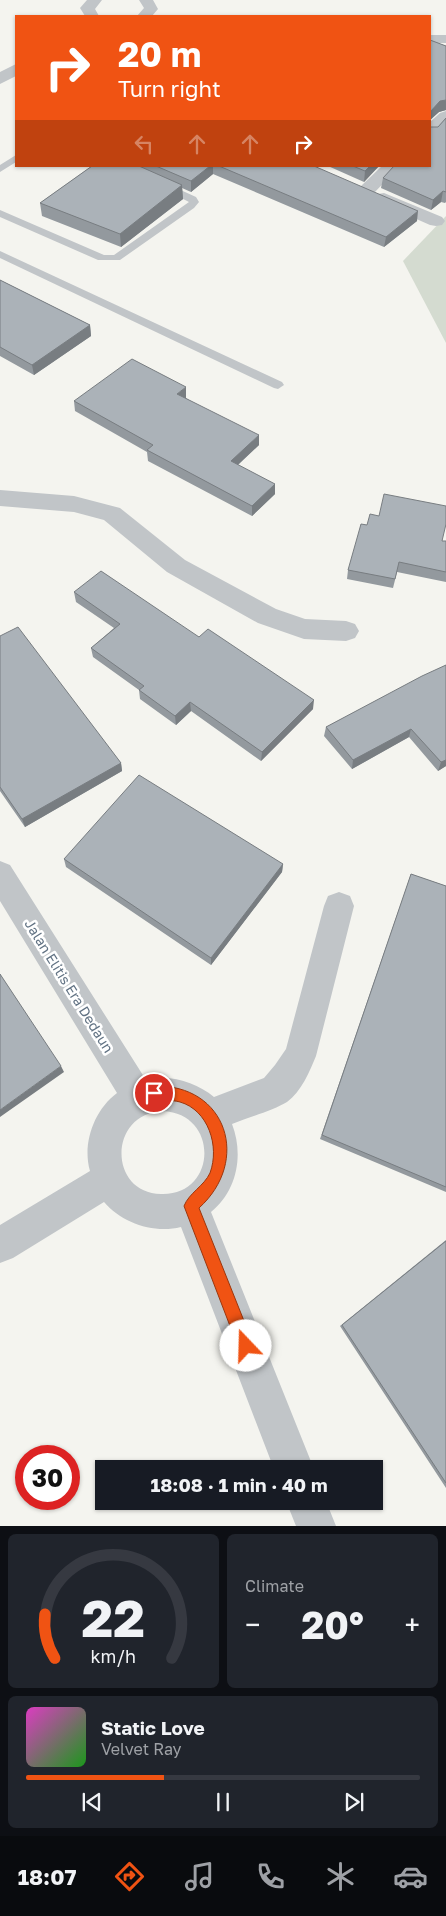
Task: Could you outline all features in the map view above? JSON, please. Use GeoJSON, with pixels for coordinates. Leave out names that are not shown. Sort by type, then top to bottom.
{"type":"FeatureCollection","features":[{"type":"Feature","properties":{"kind":"street"},"geometry":{"type":"LineString","coordinates":[[147,5],[162,15]]}},
{"type":"Feature","properties":{"kind":"street"},"geometry":{"type":"LineString","coordinates":[[431,39],[446,40]]}},
{"type":"Feature","properties":{"kind":"street"},"geometry":{"type":"LineString","coordinates":[[1,79],[15,70]]}},
{"type":"Feature","properties":{"kind":"street"},"geometry":{"type":"LineString","coordinates":[[1,79],[15,85]]}},
{"type":"Feature","properties":{"kind":"street"},"geometry":{"type":"LineString","coordinates":[[367,190],[391,167]]}},
{"type":"Feature","properties":{"kind":"street"},"geometry":{"type":"LineString","coordinates":[[350,183],[436,221]]}},
{"type":"Feature","properties":{"kind":"street"},"geometry":{"type":"LineString","coordinates":[[0,498],[74,504],[112,514],[176,566],[267,616],[304,629],[346,631]]}},
{"type":"Feature","properties":{"kind":"street","name":"Jalan Elitis Era Dedaun"},"geometry":{"type":"LineString","coordinates":[[0,874],[139,1099]]}},
{"type":"Feature","properties":{"kind":"street"},"geometry":{"type":"LineString","coordinates":[[210,1116],[275,1090],[287,1077],[300,1056],[339,906]]}},
{"type":"Feature","properties":{"kind":"street"},"geometry":{"type":"LineString","coordinates":[[154,1093],[170,1093],[192,1101],[210,1116],[219,1134],[221,1154],[216,1175],[206,1192],[191,1206],[172,1213],[153,1213],[134,1208],[119,1195],[109,1179],[105,1160],[106,1141],[113,1124],[124,1109],[139,1099],[154,1093]]}},
{"type":"Feature","properties":{"kind":"street"},"geometry":{"type":"LineString","coordinates":[[0,1245],[109,1179]]}},
{"type":"Feature","properties":{"kind":"street"},"geometry":{"type":"LineString","coordinates":[[191,1206],[290,1460]]}},
{"type":"Feature","properties":{"kind":"street"},"geometry":{"type":"LineString","coordinates":[[310,1510],[316,1526]]}},
{"type":"Feature","properties":{"kind":"lane"},"geometry":{"type":"LineString","coordinates":[[0,169],[15,159]]}},
{"type":"Feature","properties":{"kind":"lane"},"geometry":{"type":"LineString","coordinates":[[0,213],[102,258],[116,258],[194,202],[193,198],[154,181]]}},
{"type":"Feature","properties":{"kind":"lane"},"geometry":{"type":"LineString","coordinates":[[0,254],[278,385]]}},
{"type":"Feature","properties":{"kind":"shaded area"},"geometry":{"type":"Polygon","coordinates":[[[446,216],[446,343],[403,261],[446,216]]]}},
{"type":"Feature","properties":{"kind":"building"},"geometry":{"type":"Polygon","coordinates":[[[431,40],[446,46],[446,100],[440,101],[431,111],[431,40]]]}},
{"type":"Feature","properties":{"kind":"building"},"geometry":{"type":"Polygon","coordinates":[[[446,118],[446,192],[443,191],[433,200],[383,178],[393,167],[431,167],[431,127],[438,127],[446,118]]]}},
{"type":"Feature","properties":{"kind":"building"},"geometry":{"type":"Polygon","coordinates":[[[91,167],[141,167],[182,185],[120,234],[40,203],[91,167]]]}},
{"type":"Feature","properties":{"kind":"building"},"geometry":{"type":"Polygon","coordinates":[[[158,167],[209,167],[191,181],[158,167]]]}},
{"type":"Feature","properties":{"kind":"building"},"geometry":{"type":"Polygon","coordinates":[[[221,167],[316,167],[418,211],[386,237],[221,167]]]}},
{"type":"Feature","properties":{"kind":"building"},"geometry":{"type":"Polygon","coordinates":[[[355,167],[369,167],[365,171],[355,167]]]}},
{"type":"Feature","properties":{"kind":"building"},"geometry":{"type":"Polygon","coordinates":[[[0,280],[90,325],[32,365],[0,347],[0,280]]]}},
{"type":"Feature","properties":{"kind":"building"},"geometry":{"type":"Polygon","coordinates":[[[132,359],[186,387],[177,394],[259,435],[231,461],[275,484],[252,506],[147,450],[153,445],[74,401],[132,359]]]}},
{"type":"Feature","properties":{"kind":"building"},"geometry":{"type":"Polygon","coordinates":[[[384,494],[446,506],[446,524],[442,541],[446,541],[446,572],[399,562],[395,579],[348,570],[361,524],[367,525],[370,514],[379,516],[384,494]]]}},
{"type":"Feature","properties":{"kind":"building"},"geometry":{"type":"Polygon","coordinates":[[[101,571],[199,637],[208,629],[314,700],[262,752],[190,702],[175,716],[139,690],[144,686],[91,648],[120,624],[74,592],[101,571]]]}},
{"type":"Feature","properties":{"kind":"building"},"geometry":{"type":"Polygon","coordinates":[[[18,627],[121,763],[22,819],[0,787],[0,636],[18,627]]]}},
{"type":"Feature","properties":{"kind":"building"},"geometry":{"type":"Polygon","coordinates":[[[446,665],[446,760],[441,762],[411,729],[353,760],[326,727],[422,676],[446,665]]]}},
{"type":"Feature","properties":{"kind":"building"},"geometry":{"type":"Polygon","coordinates":[[[139,775],[283,864],[211,958],[64,859],[139,775]]]}},
{"type":"Feature","properties":{"kind":"building"},"geometry":{"type":"Polygon","coordinates":[[[411,874],[446,886],[446,1187],[322,1135],[411,874]]]}},
{"type":"Feature","properties":{"kind":"building"},"geometry":{"type":"Polygon","coordinates":[[[0,974],[61,1066],[0,1110],[0,974]]]}},
{"type":"Feature","properties":{"kind":"building"},"geometry":{"type":"Polygon","coordinates":[[[446,1241],[446,1483],[342,1325],[446,1241]]]}},
{"type":"Feature","properties":{"kind":"route"},"geometry":{"type":"LineString","coordinates":[[154,1093],[170,1093],[185,1097],[199,1105],[210,1116],[219,1134],[221,1154],[216,1175],[206,1192],[191,1206],[246,1346]]}}]}
